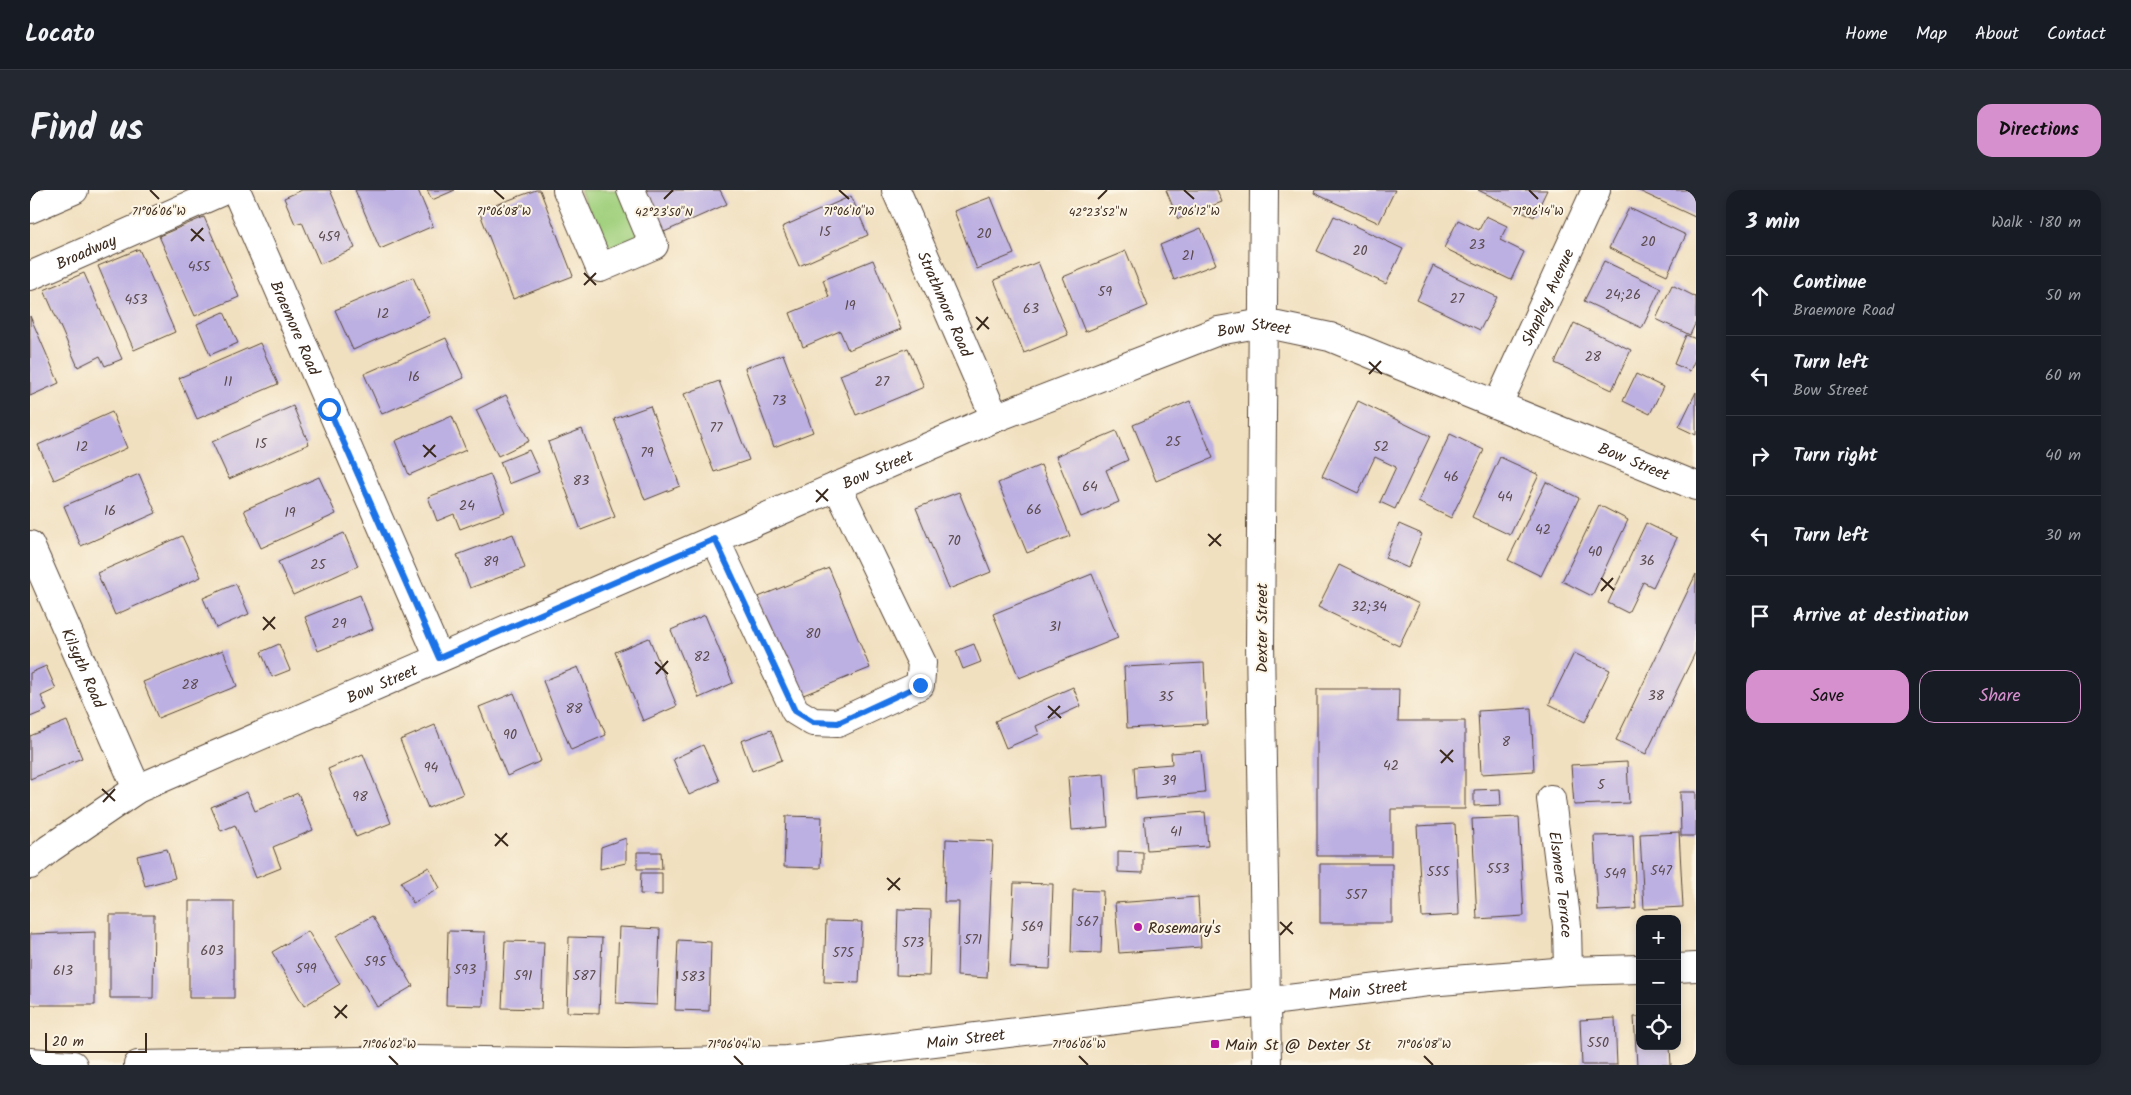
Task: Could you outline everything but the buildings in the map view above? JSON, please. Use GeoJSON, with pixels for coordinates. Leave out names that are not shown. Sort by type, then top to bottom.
{"type":"FeatureCollection","features":[{"type":"Feature","properties":{"kind":"street"},"geometry":{"type":"LineString","coordinates":[[30,209],[74,190]]}},
{"type":"Feature","properties":{"kind":"street","name":"Broadway"},"geometry":{"type":"LineString","coordinates":[[30,276],[225,190]]}},
{"type":"Feature","properties":{"kind":"street","name":"Braemore Road"},"geometry":{"type":"LineString","coordinates":[[236,190],[329,409],[439,658]]}},
{"type":"Feature","properties":{"kind":"street"},"geometry":{"type":"LineString","coordinates":[[567,190],[600,268],[654,245],[631,190]]}},
{"type":"Feature","properties":{"kind":"street","name":"Strathmore Road"},"geometry":{"type":"LineString","coordinates":[[896,190],[995,418]]}},
{"type":"Feature","properties":{"kind":"street","name":"Dexter Street"},"geometry":{"type":"LineString","coordinates":[[1264,190],[1260,644],[1267,1065]]}},
{"type":"Feature","properties":{"kind":"street","name":"Shapley Avenue"},"geometry":{"type":"LineString","coordinates":[[1498,404],[1596,190]]}},
{"type":"Feature","properties":{"kind":"street","name":"Bow Street"},"geometry":{"type":"LineString","coordinates":[[30,865],[49,849],[137,789],[995,418],[1218,331],[1263,323],[1330,337],[1696,486]]}},
{"type":"Feature","properties":{"kind":"street"},"geometry":{"type":"LineString","coordinates":[[715,539],[795,711],[813,722],[838,723],[920,685],[922,663],[837,486]]}},
{"type":"Feature","properties":{"kind":"street","name":"Kilsyth Road"},"geometry":{"type":"LineString","coordinates":[[30,545],[137,789]]}},
{"type":"Feature","properties":{"kind":"street","name":"Elsmere Terrace"},"geometry":{"type":"LineString","coordinates":[[1551,799],[1567,926],[1568,971]]}},
{"type":"Feature","properties":{"kind":"street"},"geometry":{"type":"LineString","coordinates":[[1681,968],[1696,967]]}},
{"type":"Feature","properties":{"kind":"street","name":"Main Street"},"geometry":{"type":"LineString","coordinates":[[138,1065],[415,1060],[627,1064],[787,1060],[991,1036],[1265,1000],[1428,982],[1568,971],[1636,969]]}},
{"type":"Feature","properties":{"kind":"street"},"geometry":{"type":"LineString","coordinates":[[30,1062],[73,1065]]}},
{"type":"Feature","properties":{"kind":"green space"},"geometry":{"type":"Polygon","coordinates":[[[580,190],[620,190],[640,237],[606,252],[580,190]]]}},
{"type":"Feature","properties":{"kind":"place","name":"Rosemary's"},"geometry":{"type":"Point","coordinates":[1138,927]}},
{"type":"Feature","properties":{"kind":"place","name":"Main St @ Dexter St"},"geometry":{"type":"Point","coordinates":[1215,1044]}},
{"type":"Feature","properties":{"kind":"route"},"geometry":{"type":"LineString","coordinates":[[329,409],[439,658],[715,539],[795,711],[813,722],[838,723],[920,685]]}}]}
